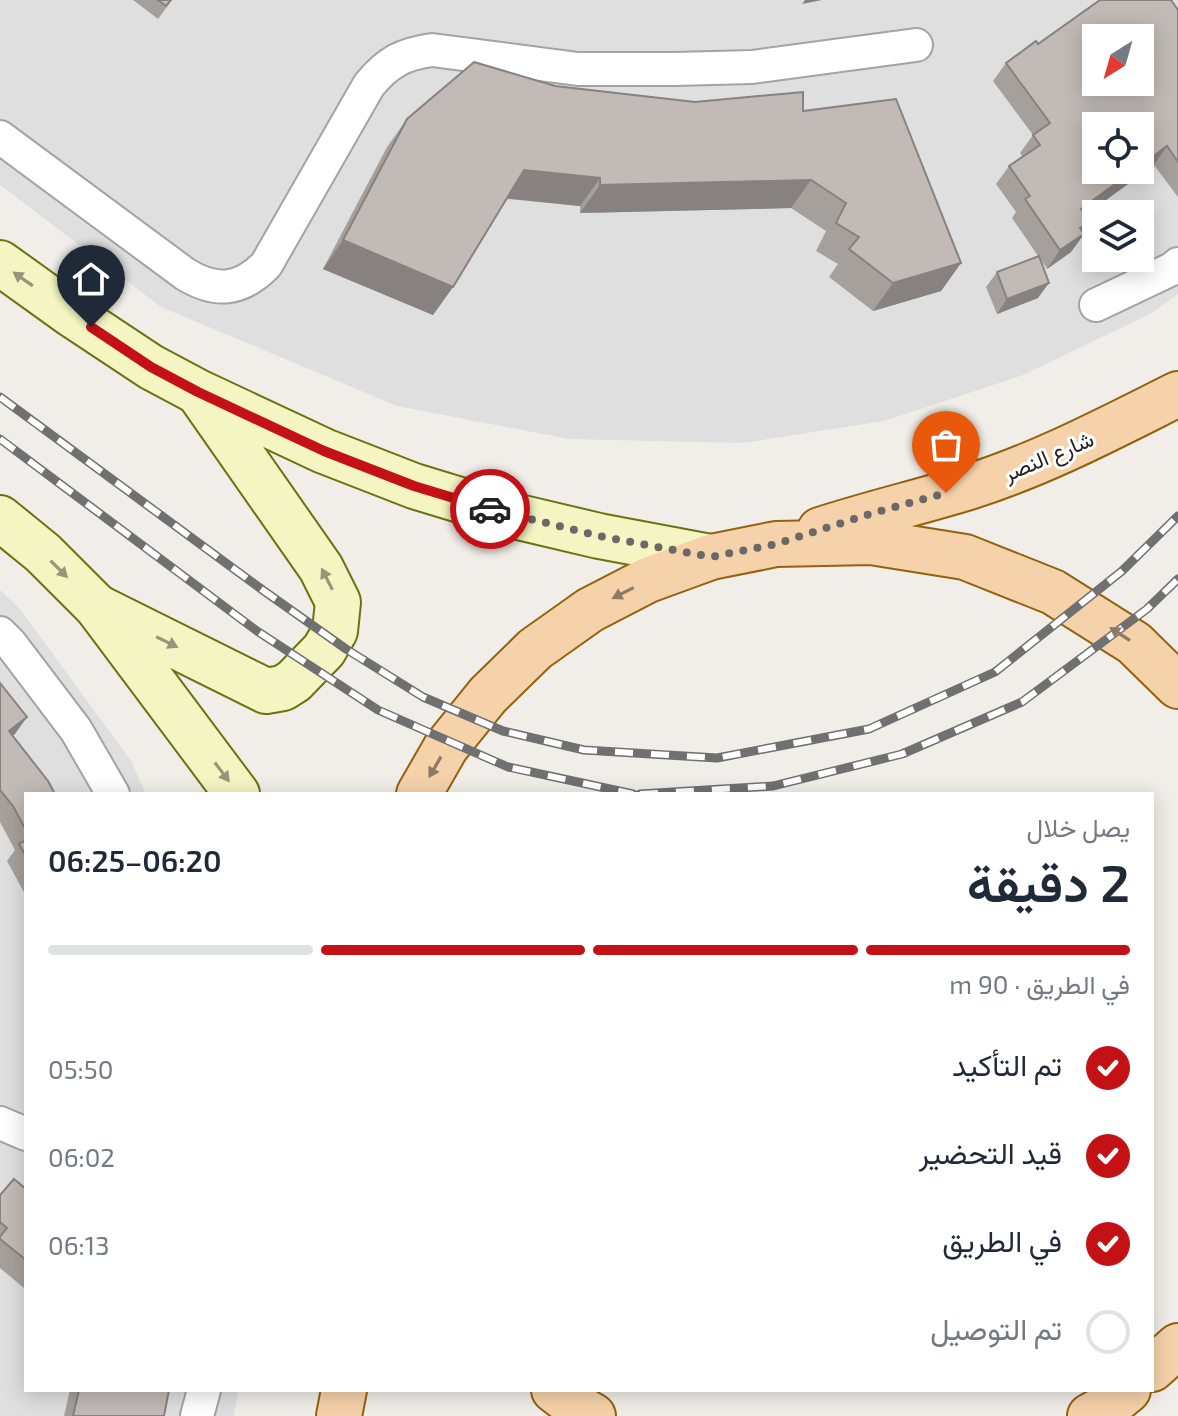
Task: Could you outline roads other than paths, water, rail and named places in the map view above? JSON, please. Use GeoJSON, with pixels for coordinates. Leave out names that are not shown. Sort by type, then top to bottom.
{"type":"FeatureCollection","features":[{"type":"Feature","properties":{"kind":"main road"},"geometry":{"type":"LineString","coordinates":[[0,263],[151,367],[324,451],[414,486],[506,514],[599,536],[711,557]]}},
{"type":"Feature","properties":{"kind":"main road"},"geometry":{"type":"LineString","coordinates":[[97,607],[266,691],[283,688],[294,681],[324,650],[335,631],[338,602],[321,568],[198,392]]}},
{"type":"Feature","properties":{"kind":"main road","name":"شارع النصر"},"geometry":{"type":"LineString","coordinates":[[776,544],[970,487],[1064,451],[1178,394]]}},
{"type":"Feature","properties":{"kind":"main road"},"geometry":{"type":"LineString","coordinates":[[0,518],[43,553],[97,607],[236,792]]}},
{"type":"Feature","properties":{"kind":"main road"},"geometry":{"type":"LineString","coordinates":[[420,792],[446,747],[488,695],[535,649],[590,610],[648,580],[711,557],[776,544],[871,542],[965,557],[1053,592],[1134,643],[1178,686]]}},
{"type":"Feature","properties":{"kind":"main road"},"geometry":{"type":"LineString","coordinates":[[1154,1367],[1178,1346]]}},
{"type":"Feature","properties":{"kind":"main road"},"geometry":{"type":"LineString","coordinates":[[339,1416],[344,1392]]}},
{"type":"Feature","properties":{"kind":"main road"},"geometry":{"type":"LineString","coordinates":[[557,1392],[593,1416]]}},
{"type":"Feature","properties":{"kind":"main road"},"geometry":{"type":"LineString","coordinates":[[1090,1416],[1126,1392]]}},
{"type":"Feature","properties":{"kind":"street"},"geometry":{"type":"LineString","coordinates":[[0,137],[185,274],[214,287],[229,287],[243,283],[266,265],[369,85],[389,65],[414,52],[432,50],[578,69],[674,69],[752,67],[916,45]]}},
{"type":"Feature","properties":{"kind":"street"},"geometry":{"type":"LineString","coordinates":[[1096,305],[1178,264]]}},
{"type":"Feature","properties":{"kind":"street"},"geometry":{"type":"LineString","coordinates":[[0,633],[76,730],[112,792]]}},
{"type":"Feature","properties":{"kind":"street"},"geometry":{"type":"LineString","coordinates":[[0,1123],[24,1133]]}},
{"type":"Feature","properties":{"kind":"street"},"geometry":{"type":"LineString","coordinates":[[197,1416],[203,1392]]}},
{"type":"Feature","properties":{"kind":"railway"},"geometry":{"type":"LineString","coordinates":[[0,397],[264,591],[346,649],[423,697],[503,731],[584,750],[717,758],[869,729],[995,672],[1122,571],[1178,516]]}},
{"type":"Feature","properties":{"kind":"railway"},"geometry":{"type":"LineString","coordinates":[[0,439],[257,631],[378,710],[508,767],[624,792]]}},
{"type":"Feature","properties":{"kind":"railway"},"geometry":{"type":"LineString","coordinates":[[673,792],[773,786],[902,754],[1022,702],[1147,609],[1178,579]]}}]}
